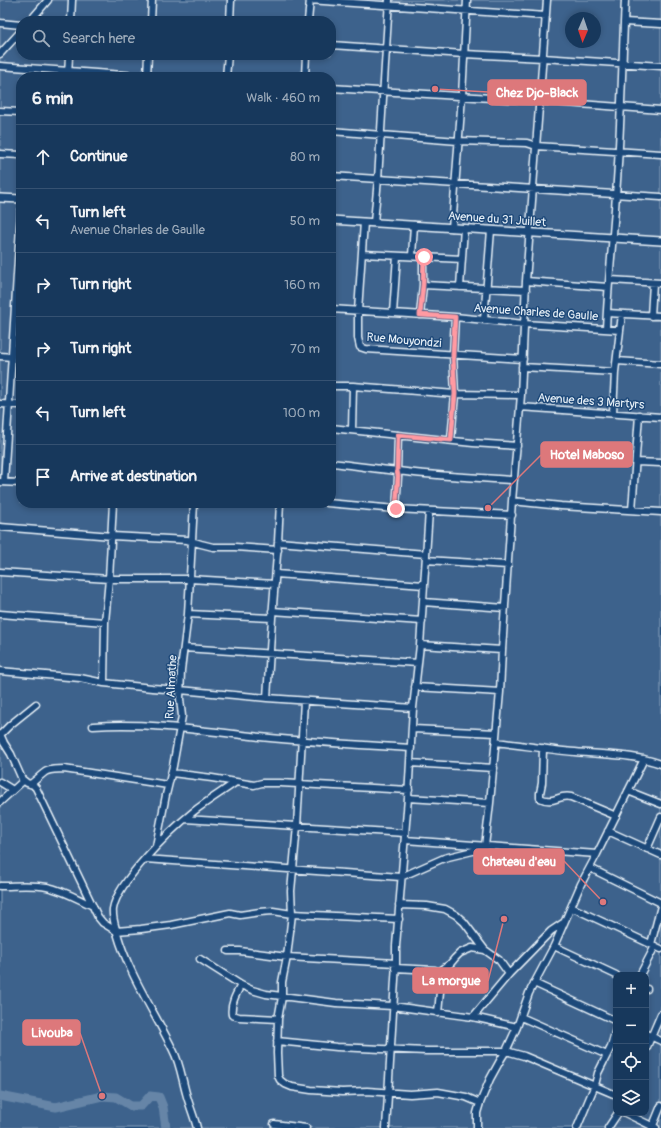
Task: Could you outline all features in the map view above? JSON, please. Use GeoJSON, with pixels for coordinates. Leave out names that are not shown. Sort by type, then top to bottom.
{"type":"FeatureCollection","features":[{"type":"Feature","properties":{"kind":"street"},"geometry":{"type":"LineString","coordinates":[[34,16],[48,0]]}},
{"type":"Feature","properties":{"kind":"street"},"geometry":{"type":"LineString","coordinates":[[71,16],[72,0]]}},
{"type":"Feature","properties":{"kind":"street"},"geometry":{"type":"LineString","coordinates":[[151,16],[152,0]]}},
{"type":"Feature","properties":{"kind":"street"},"geometry":{"type":"LineString","coordinates":[[230,0],[230,16]]}},
{"type":"Feature","properties":{"kind":"street"},"geometry":{"type":"LineString","coordinates":[[308,16],[310,0],[388,3],[546,16]]}},
{"type":"Feature","properties":{"kind":"street"},"geometry":{"type":"LineString","coordinates":[[452,228],[462,96],[467,0]]}},
{"type":"Feature","properties":{"kind":"street"},"geometry":{"type":"LineString","coordinates":[[485,846],[494,768],[500,692],[512,501],[521,395],[526,281],[547,0]]}},
{"type":"Feature","properties":{"kind":"street"},"geometry":{"type":"LineString","coordinates":[[606,328],[619,151],[625,0]]}},
{"type":"Feature","properties":{"kind":"street"},"geometry":{"type":"LineString","coordinates":[[374,222],[384,92],[388,3]]}},
{"type":"Feature","properties":{"kind":"street"},"geometry":{"type":"LineString","coordinates":[[624,22],[661,24]]}},
{"type":"Feature","properties":{"kind":"street"},"geometry":{"type":"LineString","coordinates":[[0,24],[16,25]]}},
{"type":"Feature","properties":{"kind":"street"},"geometry":{"type":"LineString","coordinates":[[0,54],[16,36]]}},
{"type":"Feature","properties":{"kind":"street"},"geometry":{"type":"LineString","coordinates":[[336,45],[661,66]]}},
{"type":"Feature","properties":{"kind":"street"},"geometry":{"type":"LineString","coordinates":[[68,72],[69,60]]}},
{"type":"Feature","properties":{"kind":"street"},"geometry":{"type":"LineString","coordinates":[[147,72],[148,60]]}},
{"type":"Feature","properties":{"kind":"street"},"geometry":{"type":"LineString","coordinates":[[226,72],[228,60]]}},
{"type":"Feature","properties":{"kind":"street"},"geometry":{"type":"LineString","coordinates":[[305,72],[306,60]]}},
{"type":"Feature","properties":{"kind":"street"},"geometry":{"type":"LineString","coordinates":[[0,66],[51,72]]}},
{"type":"Feature","properties":{"kind":"street"},"geometry":{"type":"LineString","coordinates":[[336,88],[661,110]]}},
{"type":"Feature","properties":{"kind":"street"},"geometry":{"type":"LineString","coordinates":[[0,111],[16,112]]}},
{"type":"Feature","properties":{"kind":"street"},"geometry":{"type":"LineString","coordinates":[[336,131],[527,143],[536,146],[661,154]]}},
{"type":"Feature","properties":{"kind":"street"},"geometry":{"type":"LineString","coordinates":[[0,154],[16,155]]}},
{"type":"Feature","properties":{"kind":"street"},"geometry":{"type":"LineString","coordinates":[[336,176],[661,197]]}},
{"type":"Feature","properties":{"kind":"street"},"geometry":{"type":"LineString","coordinates":[[0,198],[16,199]]}},
{"type":"Feature","properties":{"kind":"street","name":"Avenue du 31 Juillet"},"geometry":{"type":"LineString","coordinates":[[336,220],[661,241]]}},
{"type":"Feature","properties":{"kind":"street","name":"Rue Mouyondzi"},"geometry":{"type":"LineString","coordinates":[[364,222],[358,311],[358,343],[361,348],[366,350],[523,359]]}},
{"type":"Feature","properties":{"kind":"street"},"geometry":{"type":"LineString","coordinates":[[412,256],[414,225]]}},
{"type":"Feature","properties":{"kind":"street"},"geometry":{"type":"LineString","coordinates":[[460,286],[464,228]]}},
{"type":"Feature","properties":{"kind":"street"},"geometry":{"type":"LineString","coordinates":[[484,320],[491,230]]}},
{"type":"Feature","properties":{"kind":"street"},"geometry":{"type":"LineString","coordinates":[[363,254],[462,259]]}},
{"type":"Feature","properties":{"kind":"street"},"geometry":{"type":"LineString","coordinates":[[393,313],[397,256]]}},
{"type":"Feature","properties":{"kind":"street"},"geometry":{"type":"LineString","coordinates":[[420,315],[424,257]]}},
{"type":"Feature","properties":{"kind":"street"},"geometry":{"type":"LineString","coordinates":[[610,280],[661,283]]}},
{"type":"Feature","properties":{"kind":"street"},"geometry":{"type":"LineString","coordinates":[[526,281],[608,287]]}},
{"type":"Feature","properties":{"kind":"street"},"geometry":{"type":"LineString","coordinates":[[651,316],[653,283]]}},
{"type":"Feature","properties":{"kind":"street"},"geometry":{"type":"LineString","coordinates":[[423,285],[526,290]]}},
{"type":"Feature","properties":{"kind":"street","name":"Avenue Charles de Gaulle"},"geometry":{"type":"LineString","coordinates":[[336,309],[620,330]]}},
{"type":"Feature","properties":{"kind":"street"},"geometry":{"type":"LineString","coordinates":[[607,313],[661,316]]}},
{"type":"Feature","properties":{"kind":"street"},"geometry":{"type":"LineString","coordinates":[[613,413],[615,372],[622,314]]}},
{"type":"Feature","properties":{"kind":"street"},"geometry":{"type":"LineString","coordinates":[[451,440],[455,394],[453,355],[455,317]]}},
{"type":"Feature","properties":{"kind":"street"},"geometry":{"type":"LineString","coordinates":[[16,326],[12,357],[2,482],[16,483]]}},
{"type":"Feature","properties":{"kind":"street"},"geometry":{"type":"LineString","coordinates":[[0,356],[12,357]]}},
{"type":"Feature","properties":{"kind":"street"},"geometry":{"type":"LineString","coordinates":[[617,361],[661,364]]}},
{"type":"Feature","properties":{"kind":"street"},"geometry":{"type":"LineString","coordinates":[[522,367],[615,372]]}},
{"type":"Feature","properties":{"kind":"street"},"geometry":{"type":"LineString","coordinates":[[336,386],[455,394],[521,395]]}},
{"type":"Feature","properties":{"kind":"street"},"geometry":{"type":"LineString","coordinates":[[352,430],[353,386]]}},
{"type":"Feature","properties":{"kind":"street"},"geometry":{"type":"LineString","coordinates":[[0,404],[16,405]]}},
{"type":"Feature","properties":{"kind":"street","name":"Avenue des 3 Martyrs"},"geometry":{"type":"LineString","coordinates":[[520,407],[661,417]]}},
{"type":"Feature","properties":{"kind":"street"},"geometry":{"type":"LineString","coordinates":[[632,510],[639,415]]}},
{"type":"Feature","properties":{"kind":"street"},"geometry":{"type":"LineString","coordinates":[[336,428],[473,443],[517,446]]}},
{"type":"Feature","properties":{"kind":"street"},"geometry":{"type":"LineString","coordinates":[[396,509],[398,435]]}},
{"type":"Feature","properties":{"kind":"street"},"geometry":{"type":"LineString","coordinates":[[636,462],[661,463]]}},
{"type":"Feature","properties":{"kind":"street"},"geometry":{"type":"LineString","coordinates":[[336,464],[457,477],[514,480]]}},
{"type":"Feature","properties":{"kind":"street"},"geometry":{"type":"LineString","coordinates":[[512,501],[561,506],[661,512]]}},
{"type":"Feature","properties":{"kind":"street"},"geometry":{"type":"LineString","coordinates":[[336,504],[396,509],[512,515]]}},
{"type":"Feature","properties":{"kind":"street"},"geometry":{"type":"LineString","coordinates":[[104,683],[105,622],[113,508]]}},
{"type":"Feature","properties":{"kind":"street","name":"Rue Almathe"},"geometry":{"type":"LineString","coordinates":[[156,846],[168,785],[172,773],[182,716],[180,690],[181,670],[188,614],[194,508]]}},
{"type":"Feature","properties":{"kind":"street"},"geometry":{"type":"LineString","coordinates":[[267,698],[280,508]]}},
{"type":"Feature","properties":{"kind":"street"},"geometry":{"type":"LineString","coordinates":[[386,1128],[396,946],[409,790],[413,708],[422,621],[428,511]]}},
{"type":"Feature","properties":{"kind":"street"},"geometry":{"type":"LineString","coordinates":[[0,527],[112,536],[187,540],[213,547],[278,550]]}},
{"type":"Feature","properties":{"kind":"street"},"geometry":{"type":"LineString","coordinates":[[278,542],[508,565]]}},
{"type":"Feature","properties":{"kind":"street"},"geometry":{"type":"LineString","coordinates":[[0,572],[109,579],[190,579],[275,584]]}},
{"type":"Feature","properties":{"kind":"street"},"geometry":{"type":"LineString","coordinates":[[276,574],[424,585]]}},
{"type":"Feature","properties":{"kind":"street"},"geometry":{"type":"LineString","coordinates":[[423,602],[506,608]]}},
{"type":"Feature","properties":{"kind":"street"},"geometry":{"type":"LineString","coordinates":[[272,611],[422,621]]}},
{"type":"Feature","properties":{"kind":"street"},"geometry":{"type":"LineString","coordinates":[[0,614],[105,622]]}},
{"type":"Feature","properties":{"kind":"street"},"geometry":{"type":"LineString","coordinates":[[188,614],[272,618]]}},
{"type":"Feature","properties":{"kind":"street"},"geometry":{"type":"LineString","coordinates":[[420,645],[502,650]]}},
{"type":"Feature","properties":{"kind":"street"},"geometry":{"type":"LineString","coordinates":[[184,648],[418,663]]}},
{"type":"Feature","properties":{"kind":"street"},"geometry":{"type":"LineString","coordinates":[[0,671],[80,678],[104,683],[152,688],[304,701],[413,708]]}},
{"type":"Feature","properties":{"kind":"street"},"geometry":{"type":"LineString","coordinates":[[415,687],[500,692]]}},
{"type":"Feature","properties":{"kind":"street"},"geometry":{"type":"LineString","coordinates":[[304,701],[300,784],[291,891],[292,914],[278,1019],[278,1076],[285,1084],[292,1087],[310,1090],[342,1092],[367,1091],[410,1094],[442,1093],[466,1097],[480,1103]]}},
{"type":"Feature","properties":{"kind":"street"},"geometry":{"type":"LineString","coordinates":[[36,704],[0,735],[11,754],[23,781],[34,786],[40,796],[98,917],[116,932],[172,925],[230,913],[240,915],[273,911],[292,914],[399,919]]}},
{"type":"Feature","properties":{"kind":"street"},"geometry":{"type":"LineString","coordinates":[[93,726],[110,725],[180,728],[301,741],[411,748]]}},
{"type":"Feature","properties":{"kind":"street"},"geometry":{"type":"LineString","coordinates":[[413,729],[496,734]]}},
{"type":"Feature","properties":{"kind":"street"},"geometry":{"type":"LineString","coordinates":[[496,742],[644,759],[661,764]]}},
{"type":"Feature","properties":{"kind":"street"},"geometry":{"type":"LineString","coordinates":[[543,748],[540,798],[549,801],[566,796],[571,797],[616,816]]}},
{"type":"Feature","properties":{"kind":"street"},"geometry":{"type":"LineString","coordinates":[[477,1128],[477,1113],[490,1079],[506,1051],[517,1027],[529,993],[554,946],[581,884],[644,759]]}},
{"type":"Feature","properties":{"kind":"street"},"geometry":{"type":"LineString","coordinates":[[410,763],[494,768]]}},
{"type":"Feature","properties":{"kind":"street"},"geometry":{"type":"LineString","coordinates":[[30,784],[46,772],[54,769],[64,769],[168,785]]}},
{"type":"Feature","properties":{"kind":"street"},"geometry":{"type":"LineString","coordinates":[[172,773],[254,785],[268,783],[300,784],[409,790]]}},
{"type":"Feature","properties":{"kind":"street"},"geometry":{"type":"LineString","coordinates":[[0,802],[23,781]]}},
{"type":"Feature","properties":{"kind":"street"},"geometry":{"type":"LineString","coordinates":[[0,782],[13,790]]}},
{"type":"Feature","properties":{"kind":"street"},"geometry":{"type":"LineString","coordinates":[[197,1128],[174,1051],[130,971],[116,932],[113,910],[118,895],[135,870],[156,846],[185,819],[210,799],[236,782]]}},
{"type":"Feature","properties":{"kind":"street"},"geometry":{"type":"LineString","coordinates":[[628,791],[661,804]]}},
{"type":"Feature","properties":{"kind":"street"},"geometry":{"type":"LineString","coordinates":[[408,798],[490,803]]}},
{"type":"Feature","properties":{"kind":"street"},"geometry":{"type":"LineString","coordinates":[[647,849],[661,817]]}},
{"type":"Feature","properties":{"kind":"street"},"geometry":{"type":"LineString","coordinates":[[185,819],[405,833]]}},
{"type":"Feature","properties":{"kind":"street"},"geometry":{"type":"LineString","coordinates":[[608,831],[661,855]]}},
{"type":"Feature","properties":{"kind":"street"},"geometry":{"type":"LineString","coordinates":[[405,840],[597,854]]}},
{"type":"Feature","properties":{"kind":"street"},"geometry":{"type":"LineString","coordinates":[[145,860],[402,877],[444,858],[481,849],[485,846]]}},
{"type":"Feature","properties":{"kind":"street"},"geometry":{"type":"LineString","coordinates":[[590,868],[661,903]]}},
{"type":"Feature","properties":{"kind":"street"},"geometry":{"type":"LineString","coordinates":[[0,886],[34,885],[46,887],[58,890],[93,906]]}},
{"type":"Feature","properties":{"kind":"street"},"geometry":{"type":"LineString","coordinates":[[399,905],[426,906],[445,910],[456,915],[464,922],[485,950],[499,960],[509,974]]}},
{"type":"Feature","properties":{"kind":"street"},"geometry":{"type":"LineString","coordinates":[[641,972],[653,945],[661,906]]}},
{"type":"Feature","properties":{"kind":"street"},"geometry":{"type":"LineString","coordinates":[[570,908],[661,949]]}},
{"type":"Feature","properties":{"kind":"street"},"geometry":{"type":"LineString","coordinates":[[473,1017],[509,974],[551,931],[563,923]]}},
{"type":"Feature","properties":{"kind":"street"},"geometry":{"type":"LineString","coordinates":[[554,946],[613,974]]}},
{"type":"Feature","properties":{"kind":"street"},"geometry":{"type":"LineString","coordinates":[[439,972],[450,964],[460,953],[472,948],[485,950]]}},
{"type":"Feature","properties":{"kind":"street"},"geometry":{"type":"LineString","coordinates":[[228,951],[233,950],[287,957],[396,966],[435,970],[439,972]]}},
{"type":"Feature","properties":{"kind":"street"},"geometry":{"type":"LineString","coordinates":[[200,959],[241,985],[266,994],[336,1003],[393,1006],[473,1017],[517,1027]]}},
{"type":"Feature","properties":{"kind":"street"},"geometry":{"type":"LineString","coordinates":[[438,1013],[441,981],[439,972]]}},
{"type":"Feature","properties":{"kind":"street"},"geometry":{"type":"LineString","coordinates":[[534,982],[613,1020]]}},
{"type":"Feature","properties":{"kind":"street"},"geometry":{"type":"LineString","coordinates":[[241,985],[231,1011],[232,1015],[239,1017],[278,1019]]}},
{"type":"Feature","properties":{"kind":"street"},"geometry":{"type":"LineString","coordinates":[[649,1033],[661,1014]]}},
{"type":"Feature","properties":{"kind":"street"},"geometry":{"type":"LineString","coordinates":[[521,1016],[607,1055]]}},
{"type":"Feature","properties":{"kind":"street"},"geometry":{"type":"LineString","coordinates":[[649,1035],[661,1041]]}},
{"type":"Feature","properties":{"kind":"street"},"geometry":{"type":"LineString","coordinates":[[577,1128],[613,1038]]}},
{"type":"Feature","properties":{"kind":"street"},"geometry":{"type":"LineString","coordinates":[[277,1041],[337,1047],[426,1051],[506,1051],[524,1056],[613,1094]]}},
{"type":"Feature","properties":{"kind":"street"},"geometry":{"type":"LineString","coordinates":[[631,1116],[654,1127],[661,1106]]}},
{"type":"Feature","properties":{"kind":"street"},"geometry":{"type":"LineString","coordinates":[[608,1128],[616,1116]]}},
{"type":"Feature","properties":{"kind":"street"},"geometry":{"type":"LineString","coordinates":[[274,1124],[306,1128]]}},
{"type":"Feature","properties":{"kind":"shaded area"},"geometry":{"type":"Polygon","coordinates":[[[0,0],[661,0],[661,1128],[0,1128],[0,0]]]}},
{"type":"Feature","properties":{"kind":"waterway"},"geometry":{"type":"LineString","coordinates":[[0,1096],[56,1107],[102,1096],[116,1097],[131,1106],[141,1106],[150,1096],[159,1097],[163,1107],[166,1128]]}},
{"type":"Feature","properties":{"kind":"place","name":"Chez Djo-Black"},"geometry":{"type":"Point","coordinates":[435,89]}},
{"type":"Feature","properties":{"kind":"place","name":"Hotel Maboso"},"geometry":{"type":"Point","coordinates":[488,508]}},
{"type":"Feature","properties":{"kind":"place","name":"Chateau d'eau"},"geometry":{"type":"Point","coordinates":[603,902]}},
{"type":"Feature","properties":{"kind":"place","name":"La morgue"},"geometry":{"type":"Point","coordinates":[504,919]}},
{"type":"Feature","properties":{"kind":"place","name":"Livouba"},"geometry":{"type":"Point","coordinates":[102,1096]}},
{"type":"Feature","properties":{"kind":"route"},"geometry":{"type":"LineString","coordinates":[[396,509],[398,435],[451,440],[455,394],[453,355],[455,317],[420,315],[424,257]]}}]}
